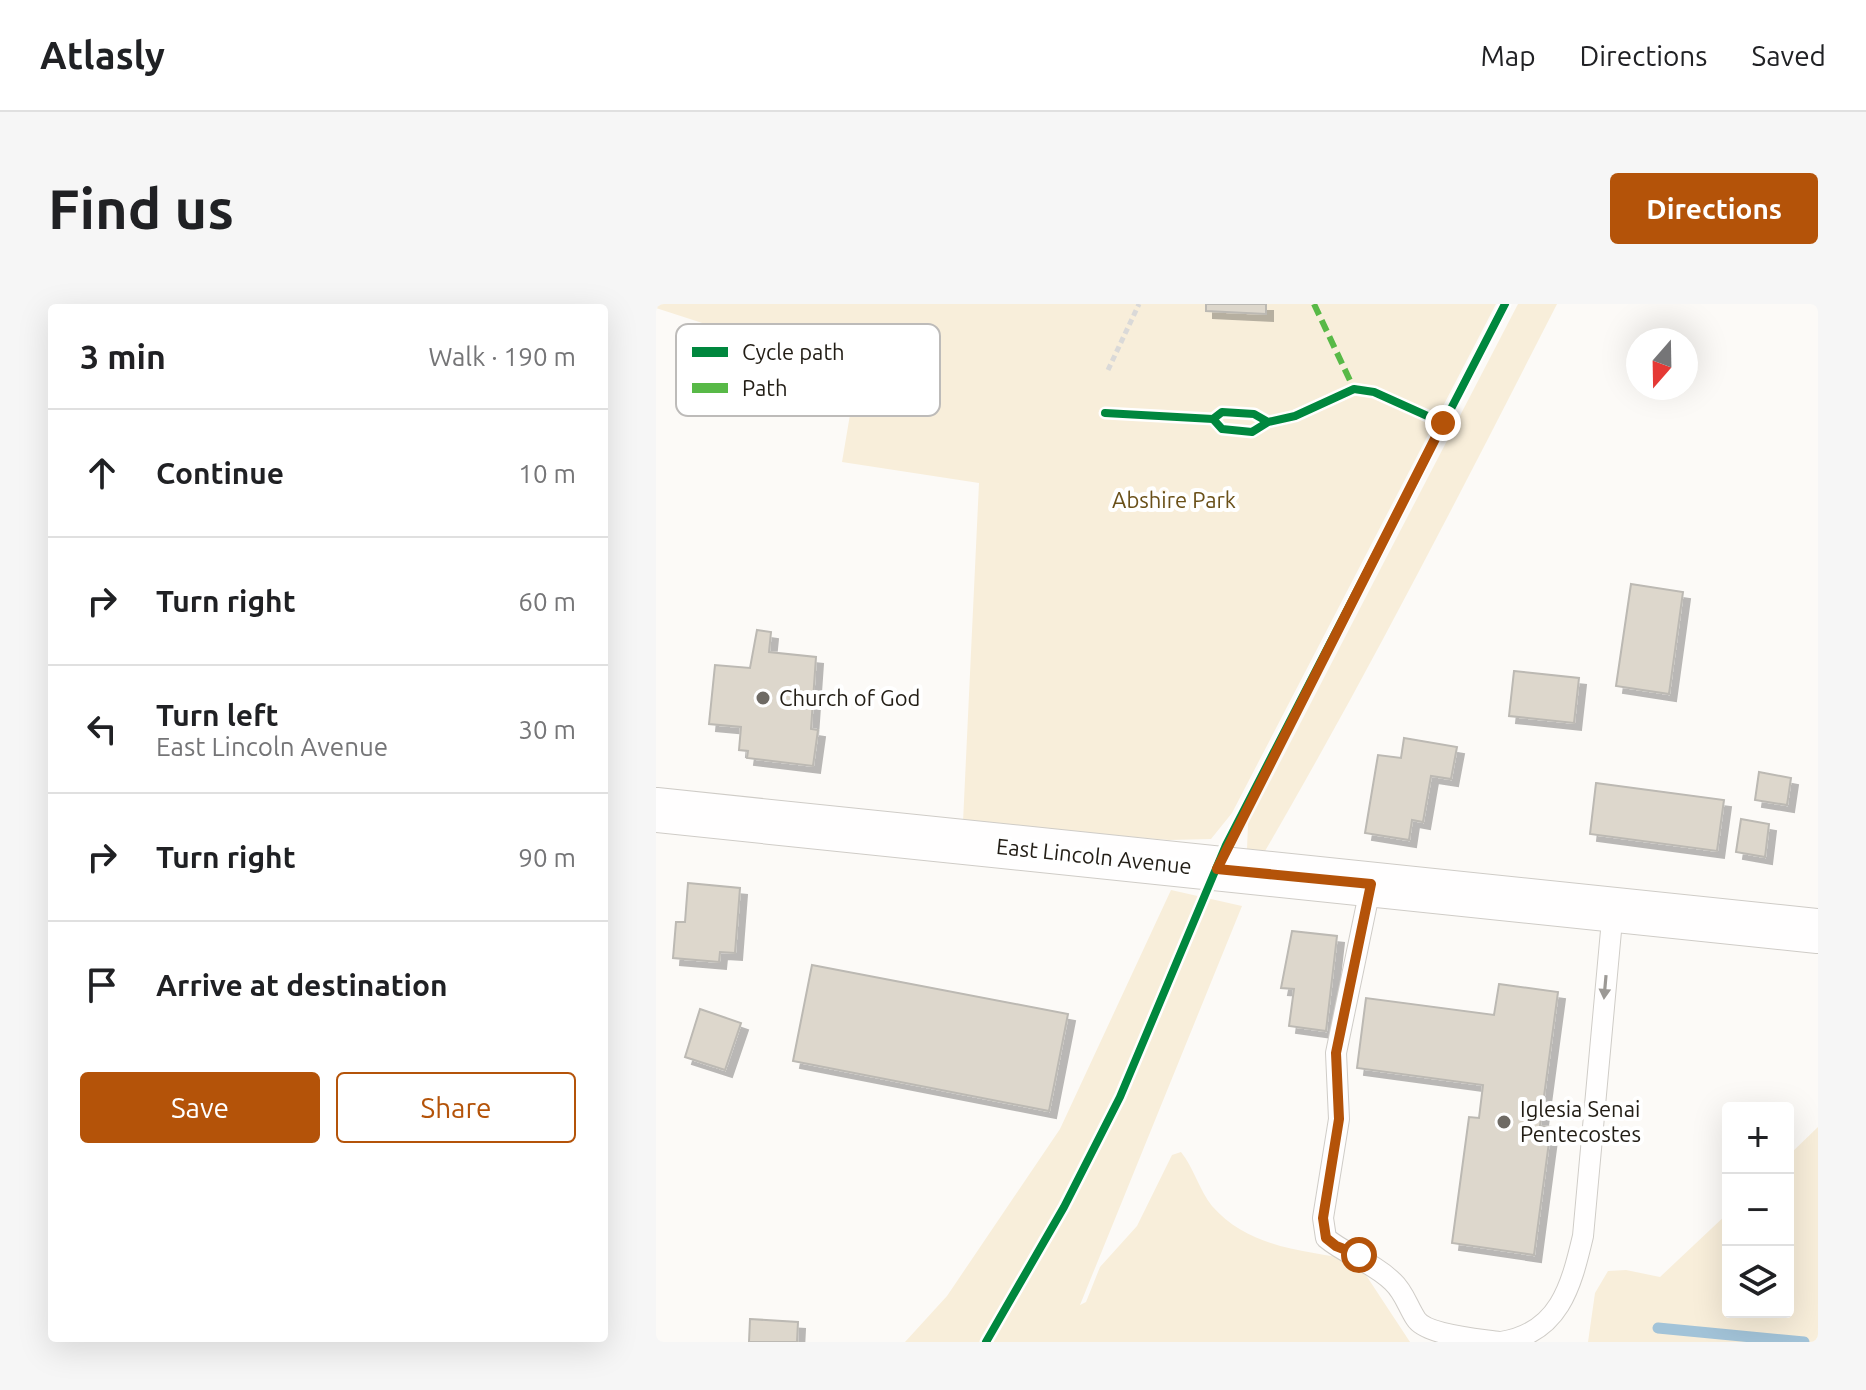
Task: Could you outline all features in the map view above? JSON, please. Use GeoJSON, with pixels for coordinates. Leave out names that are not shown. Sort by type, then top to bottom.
{"type":"FeatureCollection","features":[{"type":"Feature","properties":{"kind":"main road","name":"East Lincoln Avenue"},"geometry":{"type":"LineString","coordinates":[[656,810],[1818,931]]}},
{"type":"Feature","properties":{"kind":"lane"},"geometry":{"type":"LineString","coordinates":[[1371,884],[1336,1053],[1341,1101],[1323,1218],[1326,1238],[1336,1246],[1359,1255],[1395,1283],[1417,1321],[1430,1329],[1500,1342],[1522,1339],[1544,1326],[1574,1274],[1584,1222],[1613,909]]}},
{"type":"Feature","properties":{"kind":"path"},"geometry":{"type":"LineString","coordinates":[[1108,370],[1139,304]]}},
{"type":"Feature","properties":{"kind":"green space","name":"Abshire Park"},"geometry":{"type":"Polygon","coordinates":[[[656,304],[1496,304],[1232,813],[1211,839],[1169,840],[963,822],[979,483],[842,462],[850,416],[940,416],[940,324],[705,324],[656,308],[656,304]]]}},
{"type":"Feature","properties":{"kind":"green space"},"geometry":{"type":"Polygon","coordinates":[[[1518,304],[1557,304],[1415,579],[1304,784],[1265,851],[1247,849],[1248,824],[1518,304]]]}},
{"type":"Feature","properties":{"kind":"green space"},"geometry":{"type":"Polygon","coordinates":[[[1171,890],[1242,906],[1080,1305],[1086,1302],[1100,1267],[1137,1226],[1172,1155],[1181,1152],[1212,1206],[1243,1231],[1297,1250],[1356,1260],[1410,1342],[905,1342],[947,1296],[1060,1129],[1171,890]]]}},
{"type":"Feature","properties":{"kind":"green space"},"geometry":{"type":"Polygon","coordinates":[[[1818,1127],[1818,1342],[1588,1342],[1595,1293],[1608,1271],[1626,1270],[1660,1277],[1722,1219],[1722,1318],[1794,1318],[1794,1150],[1818,1127]]]}},
{"type":"Feature","properties":{"kind":"building"},"geometry":{"type":"Polygon","coordinates":[[[1206,304],[1266,304],[1266,314],[1206,311],[1206,304]]]}},
{"type":"Feature","properties":{"kind":"building"},"geometry":{"type":"Polygon","coordinates":[[[1631,584],[1683,592],[1669,694],[1616,686],[1631,584]]]}},
{"type":"Feature","properties":{"kind":"building","name":"Church of God"},"geometry":{"type":"Polygon","coordinates":[[[757,630],[771,632],[769,652],[816,657],[811,729],[818,730],[813,766],[747,758],[748,751],[739,750],[741,727],[709,724],[715,665],[750,668],[757,630]]]}},
{"type":"Feature","properties":{"kind":"building"},"geometry":{"type":"Polygon","coordinates":[[[1514,671],[1579,678],[1574,723],[1509,716],[1514,671]]]}},
{"type":"Feature","properties":{"kind":"building"},"geometry":{"type":"Polygon","coordinates":[[[1404,738],[1457,747],[1451,779],[1431,776],[1423,822],[1412,820],[1409,840],[1365,833],[1378,755],[1401,758],[1404,738]]]}},
{"type":"Feature","properties":{"kind":"building"},"geometry":{"type":"Polygon","coordinates":[[[1759,772],[1791,778],[1787,805],[1755,800],[1759,772]]]}},
{"type":"Feature","properties":{"kind":"building"},"geometry":{"type":"Polygon","coordinates":[[[1596,783],[1724,800],[1717,851],[1590,834],[1596,783]]]}},
{"type":"Feature","properties":{"kind":"building"},"geometry":{"type":"Polygon","coordinates":[[[1741,819],[1769,824],[1765,857],[1736,852],[1741,819]]]}},
{"type":"Feature","properties":{"kind":"building"},"geometry":{"type":"Polygon","coordinates":[[[688,883],[740,888],[735,953],[720,952],[719,962],[673,958],[676,922],[685,922],[688,883]]]}},
{"type":"Feature","properties":{"kind":"building"},"geometry":{"type":"Polygon","coordinates":[[[1292,931],[1337,936],[1326,1031],[1289,1026],[1294,989],[1281,988],[1292,931]]]}},
{"type":"Feature","properties":{"kind":"building"},"geometry":{"type":"Polygon","coordinates":[[[812,965],[1068,1014],[1049,1111],[793,1061],[812,965]]]}},
{"type":"Feature","properties":{"kind":"building","name":"Iglesia Senai Pentecostes"},"geometry":{"type":"Polygon","coordinates":[[[1499,984],[1558,992],[1540,1126],[1551,1127],[1534,1255],[1452,1243],[1469,1117],[1479,1118],[1483,1085],[1357,1068],[1366,998],[1494,1015],[1499,984]]]}},
{"type":"Feature","properties":{"kind":"building"},"geometry":{"type":"Polygon","coordinates":[[[700,1009],[741,1023],[725,1070],[685,1057],[700,1009]]]}},
{"type":"Feature","properties":{"kind":"building"},"geometry":{"type":"Polygon","coordinates":[[[750,1319],[798,1322],[797,1342],[749,1342],[750,1319]]]}},
{"type":"Feature","properties":{"kind":"waterway"},"geometry":{"type":"LineString","coordinates":[[1658,1328],[1804,1342]]}},
{"type":"Feature","properties":{"kind":"marked path"},"geometry":{"type":"LineString","coordinates":[[1314,304],[1354,389]]}},
{"type":"Feature","properties":{"kind":"cycle path"},"geometry":{"type":"LineString","coordinates":[[986,1342],[1064,1207],[1120,1097],[1226,845],[1505,304]]}},
{"type":"Feature","properties":{"kind":"cycle path"},"geometry":{"type":"LineString","coordinates":[[1268,422],[1254,414],[1222,412],[1213,419],[1222,429],[1252,432],[1268,422],[1295,416],[1354,389],[1374,392],[1443,423]]}},
{"type":"Feature","properties":{"kind":"cycle path"},"geometry":{"type":"LineString","coordinates":[[1105,413],[1213,419]]}},
{"type":"Feature","properties":{"kind":"place","name":"Church of God"},"geometry":{"type":"Point","coordinates":[763,698]}},
{"type":"Feature","properties":{"kind":"place","name":"Iglesia Senai Pentecostes"},"geometry":{"type":"Point","coordinates":[1504,1122]}},
{"type":"Feature","properties":{"kind":"route"},"geometry":{"type":"LineString","coordinates":[[1359,1255],[1336,1246],[1326,1238],[1323,1218],[1341,1101],[1336,1053],[1371,884],[1217,869],[1226,845],[1443,423]]}}]}
